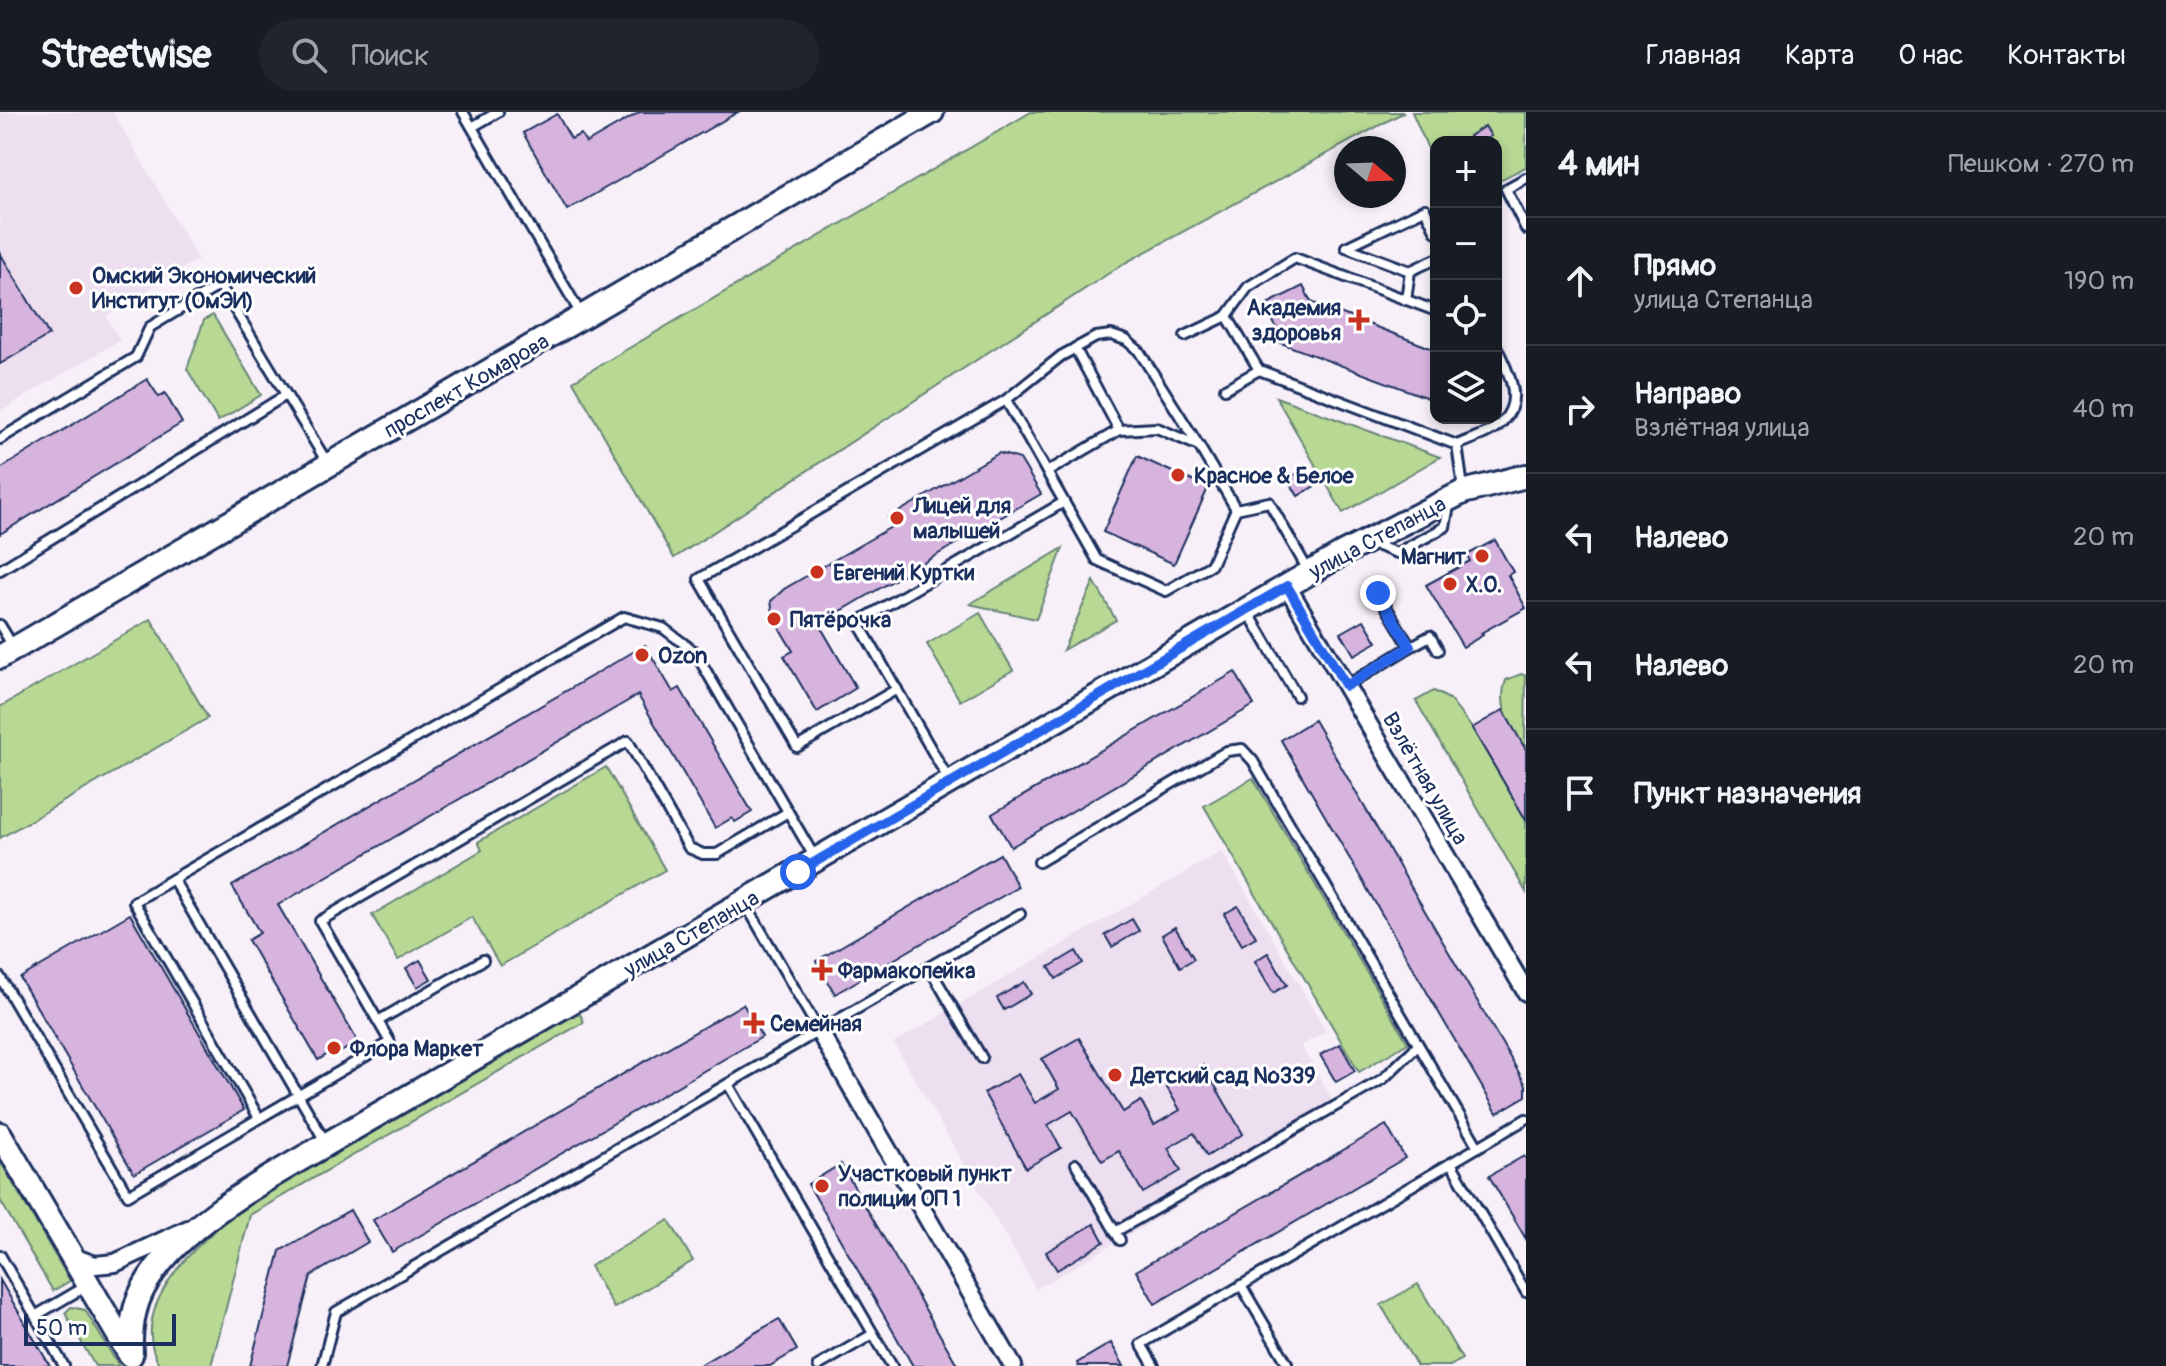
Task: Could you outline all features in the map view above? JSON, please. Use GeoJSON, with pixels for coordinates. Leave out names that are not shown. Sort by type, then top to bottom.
{"type":"FeatureCollection","features":[{"type":"Feature","properties":{"kind":"street","name":"проспект Комарова"},"geometry":{"type":"LineString","coordinates":[[7,653],[932,112]]}},
{"type":"Feature","properties":{"kind":"street","name":"улица Степанца"},"geometry":{"type":"LineString","coordinates":[[73,1257],[95,1265],[115,1263],[200,1224],[327,1144],[1366,541],[1457,495],[1526,476]]}},
{"type":"Feature","properties":{"kind":"street","name":"Взлётная улица"},"geometry":{"type":"LineString","coordinates":[[1287,586],[1526,992]]}},
{"type":"Feature","properties":{"kind":"street"},"geometry":{"type":"LineString","coordinates":[[819,1031],[1013,1366]]}},
{"type":"Feature","properties":{"kind":"street"},"geometry":{"type":"LineString","coordinates":[[0,1134],[134,1361]]}},
{"type":"Feature","properties":{"kind":"street","name":"улица Степанца"},"geometry":{"type":"LineString","coordinates":[[134,1361],[133,1314],[143,1288],[161,1263],[200,1224]]}},
{"type":"Feature","properties":{"kind":"lane"},"geometry":{"type":"LineString","coordinates":[[463,112],[582,317]]}},
{"type":"Feature","properties":{"kind":"lane"},"geometry":{"type":"LineString","coordinates":[[472,127],[498,112]]}},
{"type":"Feature","properties":{"kind":"lane"},"geometry":{"type":"LineString","coordinates":[[1526,178],[1506,189],[1526,229]]}},
{"type":"Feature","properties":{"kind":"lane"},"geometry":{"type":"LineString","coordinates":[[1430,219],[1425,209],[1346,247],[1410,271],[1430,262]]}},
{"type":"Feature","properties":{"kind":"lane"},"geometry":{"type":"LineString","coordinates":[[1185,336],[1227,316],[1248,287],[1295,258],[1430,309]]}},
{"type":"Feature","properties":{"kind":"lane"},"geometry":{"type":"LineString","coordinates":[[1406,300],[1410,271]]}},
{"type":"Feature","properties":{"kind":"lane"},"geometry":{"type":"LineString","coordinates":[[0,439],[136,357],[150,327],[220,285],[329,465]]}},
{"type":"Feature","properties":{"kind":"lane"},"geometry":{"type":"LineString","coordinates":[[1227,316],[1259,370],[1457,445],[1502,423],[1512,406],[1513,385],[1499,352]]}},
{"type":"Feature","properties":{"kind":"lane"},"geometry":{"type":"LineString","coordinates":[[897,689],[797,747],[699,579],[1006,400],[1061,356],[1096,337],[1111,335],[1126,340],[1139,351],[1236,509]]}},
{"type":"Feature","properties":{"kind":"lane"},"geometry":{"type":"LineString","coordinates":[[1075,348],[1119,430]]}},
{"type":"Feature","properties":{"kind":"lane"},"geometry":{"type":"LineString","coordinates":[[1225,389],[1259,370]]}},
{"type":"Feature","properties":{"kind":"lane"},"geometry":{"type":"LineString","coordinates":[[0,570],[286,395]]}},
{"type":"Feature","properties":{"kind":"lane"},"geometry":{"type":"LineString","coordinates":[[1006,400],[1097,560],[1166,591],[1211,565],[1236,509]]}},
{"type":"Feature","properties":{"kind":"lane"},"geometry":{"type":"LineString","coordinates":[[1047,472],[1119,430],[1157,428],[1199,446]]}},
{"type":"Feature","properties":{"kind":"lane"},"geometry":{"type":"LineString","coordinates":[[1457,445],[1457,495]]}},
{"type":"Feature","properties":{"kind":"lane"},"geometry":{"type":"LineString","coordinates":[[951,782],[858,622],[1064,502]]}},
{"type":"Feature","properties":{"kind":"lane"},"geometry":{"type":"LineString","coordinates":[[1236,509],[1269,502],[1310,573]]}},
{"type":"Feature","properties":{"kind":"lane"},"geometry":{"type":"LineString","coordinates":[[1378,593],[1410,647]]}},
{"type":"Feature","properties":{"kind":"lane"},"geometry":{"type":"LineString","coordinates":[[1247,610],[1297,696]]}},
{"type":"Feature","properties":{"kind":"lane"},"geometry":{"type":"LineString","coordinates":[[259,1118],[134,902],[624,617],[663,628],[695,652],[817,861]]}},
{"type":"Feature","properties":{"kind":"lane"},"geometry":{"type":"LineString","coordinates":[[0,625],[7,653]]}},
{"type":"Feature","properties":{"kind":"lane"},"geometry":{"type":"LineString","coordinates":[[1346,686],[1430,636],[1438,650]]}},
{"type":"Feature","properties":{"kind":"lane"},"geometry":{"type":"LineString","coordinates":[[0,977],[128,1195],[390,1042],[320,921],[628,741],[689,848],[703,854],[717,854],[788,812]]}},
{"type":"Feature","properties":{"kind":"lane"},"geometry":{"type":"LineString","coordinates":[[1039,862],[1227,751],[1242,749],[1261,775],[1478,1147]]}},
{"type":"Feature","properties":{"kind":"lane"},"geometry":{"type":"LineString","coordinates":[[173,879],[327,1144]]}},
{"type":"Feature","properties":{"kind":"lane"},"geometry":{"type":"LineString","coordinates":[[745,903],[819,1031]]}},
{"type":"Feature","properties":{"kind":"lane"},"geometry":{"type":"LineString","coordinates":[[322,1366],[336,1312],[1020,914]]}},
{"type":"Feature","properties":{"kind":"lane"},"geometry":{"type":"LineString","coordinates":[[378,1021],[483,960]]}},
{"type":"Feature","properties":{"kind":"lane"},"geometry":{"type":"LineString","coordinates":[[929,967],[982,1058]]}},
{"type":"Feature","properties":{"kind":"lane"},"geometry":{"type":"LineString","coordinates":[[1076,1164],[1118,1236],[1334,1104],[1383,1079],[1418,1045]]}},
{"type":"Feature","properties":{"kind":"lane"},"geometry":{"type":"LineString","coordinates":[[728,1084],[892,1366]]}},
{"type":"Feature","properties":{"kind":"lane"},"geometry":{"type":"LineString","coordinates":[[1154,1366],[1141,1344],[1526,1119]]}},
{"type":"Feature","properties":{"kind":"lane"},"geometry":{"type":"LineString","coordinates":[[1451,1163],[1526,1292]]}},
{"type":"Feature","properties":{"kind":"lane"},"geometry":{"type":"LineString","coordinates":[[0,1255],[64,1366]]}},
{"type":"Feature","properties":{"kind":"lane"},"geometry":{"type":"LineString","coordinates":[[35,1316],[89,1284]]}},
{"type":"Feature","properties":{"kind":"lane"},"geometry":{"type":"LineString","coordinates":[[1241,1285],[1287,1363]]}},
{"type":"Feature","properties":{"kind":"lane"},"geometry":{"type":"LineString","coordinates":[[818,1366],[873,1334]]}},
{"type":"Feature","properties":{"kind":"shaded area","name":"Омский Экономический Институт (ОмЭИ)"},"geometry":{"type":"Polygon","coordinates":[[[0,112],[113,112],[198,259],[106,316],[120,340],[0,411],[0,112]]]}},
{"type":"Feature","properties":{"kind":"shaded area","name":"Детский сад №339"},"geometry":{"type":"Polygon","coordinates":[[[1222,851],[1326,1031],[1301,1046],[1339,1112],[1036,1289],[894,1043],[1222,851]]]}},
{"type":"Feature","properties":{"kind":"green space"},"geometry":{"type":"Polygon","coordinates":[[[1031,112],[1404,112],[1360,136],[1334,136],[1334,150],[1123,264],[674,558],[573,381],[1031,112]]]}},
{"type":"Feature","properties":{"kind":"green space"},"geometry":{"type":"Polygon","coordinates":[[[1412,112],[1526,112],[1526,167],[1502,179],[1502,136],[1430,136],[1430,153],[1412,112]]]}},
{"type":"Feature","properties":{"kind":"green space"},"geometry":{"type":"Polygon","coordinates":[[[213,315],[261,395],[218,421],[187,369],[204,320],[213,315]]]}},
{"type":"Feature","properties":{"kind":"green space"},"geometry":{"type":"Polygon","coordinates":[[[1276,397],[1440,457],[1343,513],[1276,397]]]}},
{"type":"Feature","properties":{"kind":"green space"},"geometry":{"type":"Polygon","coordinates":[[[1063,548],[1036,619],[970,604],[1063,548]]]}},
{"type":"Feature","properties":{"kind":"green space"},"geometry":{"type":"Polygon","coordinates":[[[1094,581],[1116,620],[1063,650],[1094,581]]]}},
{"type":"Feature","properties":{"kind":"green space"},"geometry":{"type":"Polygon","coordinates":[[[980,613],[1013,670],[960,701],[927,644],[980,613]]]}},
{"type":"Feature","properties":{"kind":"green space"},"geometry":{"type":"Polygon","coordinates":[[[151,619],[208,718],[0,838],[0,707],[151,619]]]}},
{"type":"Feature","properties":{"kind":"green space"},"geometry":{"type":"Polygon","coordinates":[[[1521,674],[1526,676],[1525,749],[1507,716],[1503,699],[1506,680],[1521,674]]]}},
{"type":"Feature","properties":{"kind":"green space"},"geometry":{"type":"Polygon","coordinates":[[[1434,691],[1449,699],[1472,728],[1526,820],[1526,892],[1416,701],[1434,691]]]}},
{"type":"Feature","properties":{"kind":"green space"},"geometry":{"type":"Polygon","coordinates":[[[606,767],[665,870],[500,966],[472,917],[398,960],[372,915],[482,850],[478,842],[606,767]]]}},
{"type":"Feature","properties":{"kind":"green space"},"geometry":{"type":"Polygon","coordinates":[[[1253,778],[1408,1043],[1359,1072],[1204,806],[1253,778]]]}},
{"type":"Feature","properties":{"kind":"green space"},"geometry":{"type":"Polygon","coordinates":[[[580,1014],[584,1022],[250,1215],[211,1366],[160,1366],[152,1343],[152,1319],[160,1297],[190,1255],[228,1219],[245,1205],[559,1022],[580,1014]]]}},
{"type":"Feature","properties":{"kind":"green space"},"geometry":{"type":"Polygon","coordinates":[[[0,1161],[70,1281],[53,1291],[0,1200],[0,1161]]]}},
{"type":"Feature","properties":{"kind":"green space"},"geometry":{"type":"Polygon","coordinates":[[[669,1220],[693,1261],[614,1308],[590,1266],[669,1220]]]}},
{"type":"Feature","properties":{"kind":"green space"},"geometry":{"type":"Polygon","coordinates":[[[1418,1284],[1462,1359],[1450,1366],[1417,1366],[1381,1305],[1418,1284]]]}},
{"type":"Feature","properties":{"kind":"green space"},"geometry":{"type":"Polygon","coordinates":[[[71,1307],[85,1310],[119,1366],[95,1366],[65,1313],[71,1307]]]}},
{"type":"Feature","properties":{"kind":"building"},"geometry":{"type":"Polygon","coordinates":[[[640,112],[738,112],[567,210],[523,133],[557,114],[571,139],[581,134],[586,143],[640,112]]]}},
{"type":"Feature","properties":{"kind":"building"},"geometry":{"type":"Polygon","coordinates":[[[1485,126],[1491,136],[1469,136],[1485,126]]]}},
{"type":"Feature","properties":{"kind":"building"},"geometry":{"type":"Polygon","coordinates":[[[0,253],[49,335],[0,364],[0,253]]]}},
{"type":"Feature","properties":{"kind":"building"},"geometry":{"type":"Polygon","coordinates":[[[1303,286],[1311,302],[1430,348],[1430,399],[1278,342],[1280,335],[1265,305],[1303,286]]]}},
{"type":"Feature","properties":{"kind":"building"},"geometry":{"type":"Polygon","coordinates":[[[147,379],[159,397],[165,393],[182,423],[0,534],[0,469],[147,379]]]}},
{"type":"Feature","properties":{"kind":"building"},"geometry":{"type":"Polygon","coordinates":[[[999,453],[1020,459],[1041,494],[819,624],[856,688],[817,712],[784,656],[793,651],[774,619],[771,601],[784,589],[893,526],[888,518],[999,453]]]}},
{"type":"Feature","properties":{"kind":"building"},"geometry":{"type":"Polygon","coordinates":[[[1137,456],[1208,488],[1174,564],[1103,532],[1137,456]]]}},
{"type":"Feature","properties":{"kind":"building"},"geometry":{"type":"Polygon","coordinates":[[[1308,467],[1318,484],[1298,496],[1288,479],[1308,467]]]}},
{"type":"Feature","properties":{"kind":"building"},"geometry":{"type":"Polygon","coordinates":[[[1495,540],[1513,572],[1508,575],[1526,608],[1481,633],[1483,635],[1463,647],[1426,585],[1470,561],[1467,555],[1495,540]]]}},
{"type":"Feature","properties":{"kind":"building"},"geometry":{"type":"Polygon","coordinates":[[[1364,620],[1377,642],[1354,655],[1341,633],[1364,620]]]}},
{"type":"Feature","properties":{"kind":"building"},"geometry":{"type":"Polygon","coordinates":[[[645,645],[673,692],[680,688],[752,812],[735,822],[732,818],[715,828],[638,695],[278,905],[358,1042],[339,1053],[336,1049],[318,1060],[248,940],[260,933],[232,886],[645,645]]]}},
{"type":"Feature","properties":{"kind":"building"},"geometry":{"type":"Polygon","coordinates":[[[1235,672],[1254,705],[1011,847],[992,814],[1235,672]]]}},
{"type":"Feature","properties":{"kind":"building"},"geometry":{"type":"Polygon","coordinates":[[[1503,710],[1526,750],[1526,820],[1472,728],[1503,710]]]}},
{"type":"Feature","properties":{"kind":"building"},"geometry":{"type":"Polygon","coordinates":[[[1314,720],[1526,1085],[1526,1096],[1497,1113],[1281,740],[1314,720]]]}},
{"type":"Feature","properties":{"kind":"building"},"geometry":{"type":"Polygon","coordinates":[[[1000,854],[1018,887],[835,994],[816,961],[1000,854]]]}},
{"type":"Feature","properties":{"kind":"building"},"geometry":{"type":"Polygon","coordinates":[[[1238,906],[1256,937],[1242,945],[1224,914],[1238,906]]]}},
{"type":"Feature","properties":{"kind":"building"},"geometry":{"type":"Polygon","coordinates":[[[130,914],[244,1110],[134,1174],[20,978],[130,914]]]}},
{"type":"Feature","properties":{"kind":"building"},"geometry":{"type":"Polygon","coordinates":[[[1132,919],[1139,931],[1112,947],[1105,935],[1132,919]]]}},
{"type":"Feature","properties":{"kind":"building"},"geometry":{"type":"Polygon","coordinates":[[[1175,927],[1194,959],[1180,967],[1162,935],[1175,927]]]}},
{"type":"Feature","properties":{"kind":"building"},"geometry":{"type":"Polygon","coordinates":[[[1076,951],[1083,963],[1056,979],[1049,967],[1076,951]]]}},
{"type":"Feature","properties":{"kind":"building"},"geometry":{"type":"Polygon","coordinates":[[[1268,953],[1287,985],[1273,993],[1255,961],[1268,953]]]}},
{"type":"Feature","properties":{"kind":"building"},"geometry":{"type":"Polygon","coordinates":[[[420,960],[431,979],[417,987],[406,968],[420,960]]]}},
{"type":"Feature","properties":{"kind":"building"},"geometry":{"type":"Polygon","coordinates":[[[1024,982],[1031,994],[1004,1010],[997,998],[1024,982]]]}},
{"type":"Feature","properties":{"kind":"building"},"geometry":{"type":"Polygon","coordinates":[[[743,1004],[762,1037],[392,1252],[373,1220],[743,1004]]]}},
{"type":"Feature","properties":{"kind":"building"},"geometry":{"type":"Polygon","coordinates":[[[1079,1038],[1123,1112],[1141,1101],[1154,1125],[1180,1110],[1166,1086],[1203,1065],[1243,1134],[1207,1156],[1194,1133],[1168,1148],[1181,1171],[1143,1193],[1119,1151],[1102,1161],[1072,1111],[1048,1125],[1061,1148],[1026,1168],[984,1093],[1018,1074],[1035,1103],[1059,1089],[1042,1059],[1079,1038]]]}},
{"type":"Feature","properties":{"kind":"building"},"geometry":{"type":"Polygon","coordinates":[[[1340,1044],[1355,1071],[1336,1082],[1320,1055],[1340,1044]]]}},
{"type":"Feature","properties":{"kind":"building"},"geometry":{"type":"Polygon","coordinates":[[[1386,1125],[1405,1158],[1155,1304],[1136,1271],[1386,1125]]]}},
{"type":"Feature","properties":{"kind":"building"},"geometry":{"type":"Polygon","coordinates":[[[1524,1156],[1526,1159],[1526,1239],[1489,1176],[1524,1156]]]}},
{"type":"Feature","properties":{"kind":"building"},"geometry":{"type":"Polygon","coordinates":[[[841,1164],[958,1366],[913,1366],[808,1184],[841,1164]]]}},
{"type":"Feature","properties":{"kind":"building"},"geometry":{"type":"Polygon","coordinates":[[[350,1210],[368,1242],[311,1276],[287,1366],[250,1366],[280,1251],[350,1210]]]}},
{"type":"Feature","properties":{"kind":"building"},"geometry":{"type":"Polygon","coordinates":[[[1094,1224],[1104,1242],[1057,1270],[1046,1252],[1094,1224]]]}},
{"type":"Feature","properties":{"kind":"building"},"geometry":{"type":"Polygon","coordinates":[[[0,1280],[50,1366],[0,1366],[0,1280]]]}},
{"type":"Feature","properties":{"kind":"building"},"geometry":{"type":"Polygon","coordinates":[[[779,1319],[797,1350],[770,1366],[698,1366],[779,1319]]]}},
{"type":"Feature","properties":{"kind":"building"},"geometry":{"type":"Polygon","coordinates":[[[1111,1343],[1124,1366],[1078,1366],[1077,1363],[1111,1343]]]}},
{"type":"Feature","properties":{"kind":"place","name":"Омский Экономический Институт (ОмЭИ)"},"geometry":{"type":"Point","coordinates":[76,288]}},
{"type":"Feature","properties":{"kind":"place","name":"Академия здоровья"},"geometry":{"type":"Point","coordinates":[1359,320]}},
{"type":"Feature","properties":{"kind":"place","name":"Красное & Белое"},"geometry":{"type":"Point","coordinates":[1178,475]}},
{"type":"Feature","properties":{"kind":"place","name":"Лицей для малышей"},"geometry":{"type":"Point","coordinates":[897,518]}},
{"type":"Feature","properties":{"kind":"place","name":"Магнит"},"geometry":{"type":"Point","coordinates":[1482,556]}},
{"type":"Feature","properties":{"kind":"place","name":"Евгений Куртки"},"geometry":{"type":"Point","coordinates":[817,572]}},
{"type":"Feature","properties":{"kind":"place","name":"X.O."},"geometry":{"type":"Point","coordinates":[1450,584]}},
{"type":"Feature","properties":{"kind":"place","name":"Пятёрочка"},"geometry":{"type":"Point","coordinates":[774,619]}},
{"type":"Feature","properties":{"kind":"place","name":"Ozon"},"geometry":{"type":"Point","coordinates":[642,655]}},
{"type":"Feature","properties":{"kind":"place","name":"Фармакопейка"},"geometry":{"type":"Point","coordinates":[822,970]}},
{"type":"Feature","properties":{"kind":"place","name":"Семейная"},"geometry":{"type":"Point","coordinates":[754,1023]}},
{"type":"Feature","properties":{"kind":"place","name":"Флора Маркет"},"geometry":{"type":"Point","coordinates":[334,1048]}},
{"type":"Feature","properties":{"kind":"place","name":"Детский сад №339"},"geometry":{"type":"Point","coordinates":[1115,1075]}},
{"type":"Feature","properties":{"kind":"place","name":"Участковый пункт полиции ОП 1"},"geometry":{"type":"Point","coordinates":[822,1186]}},
{"type":"Feature","properties":{"kind":"route"},"geometry":{"type":"LineString","coordinates":[[798,872],[1287,586],[1346,686],[1410,647],[1378,593]]}}]}
